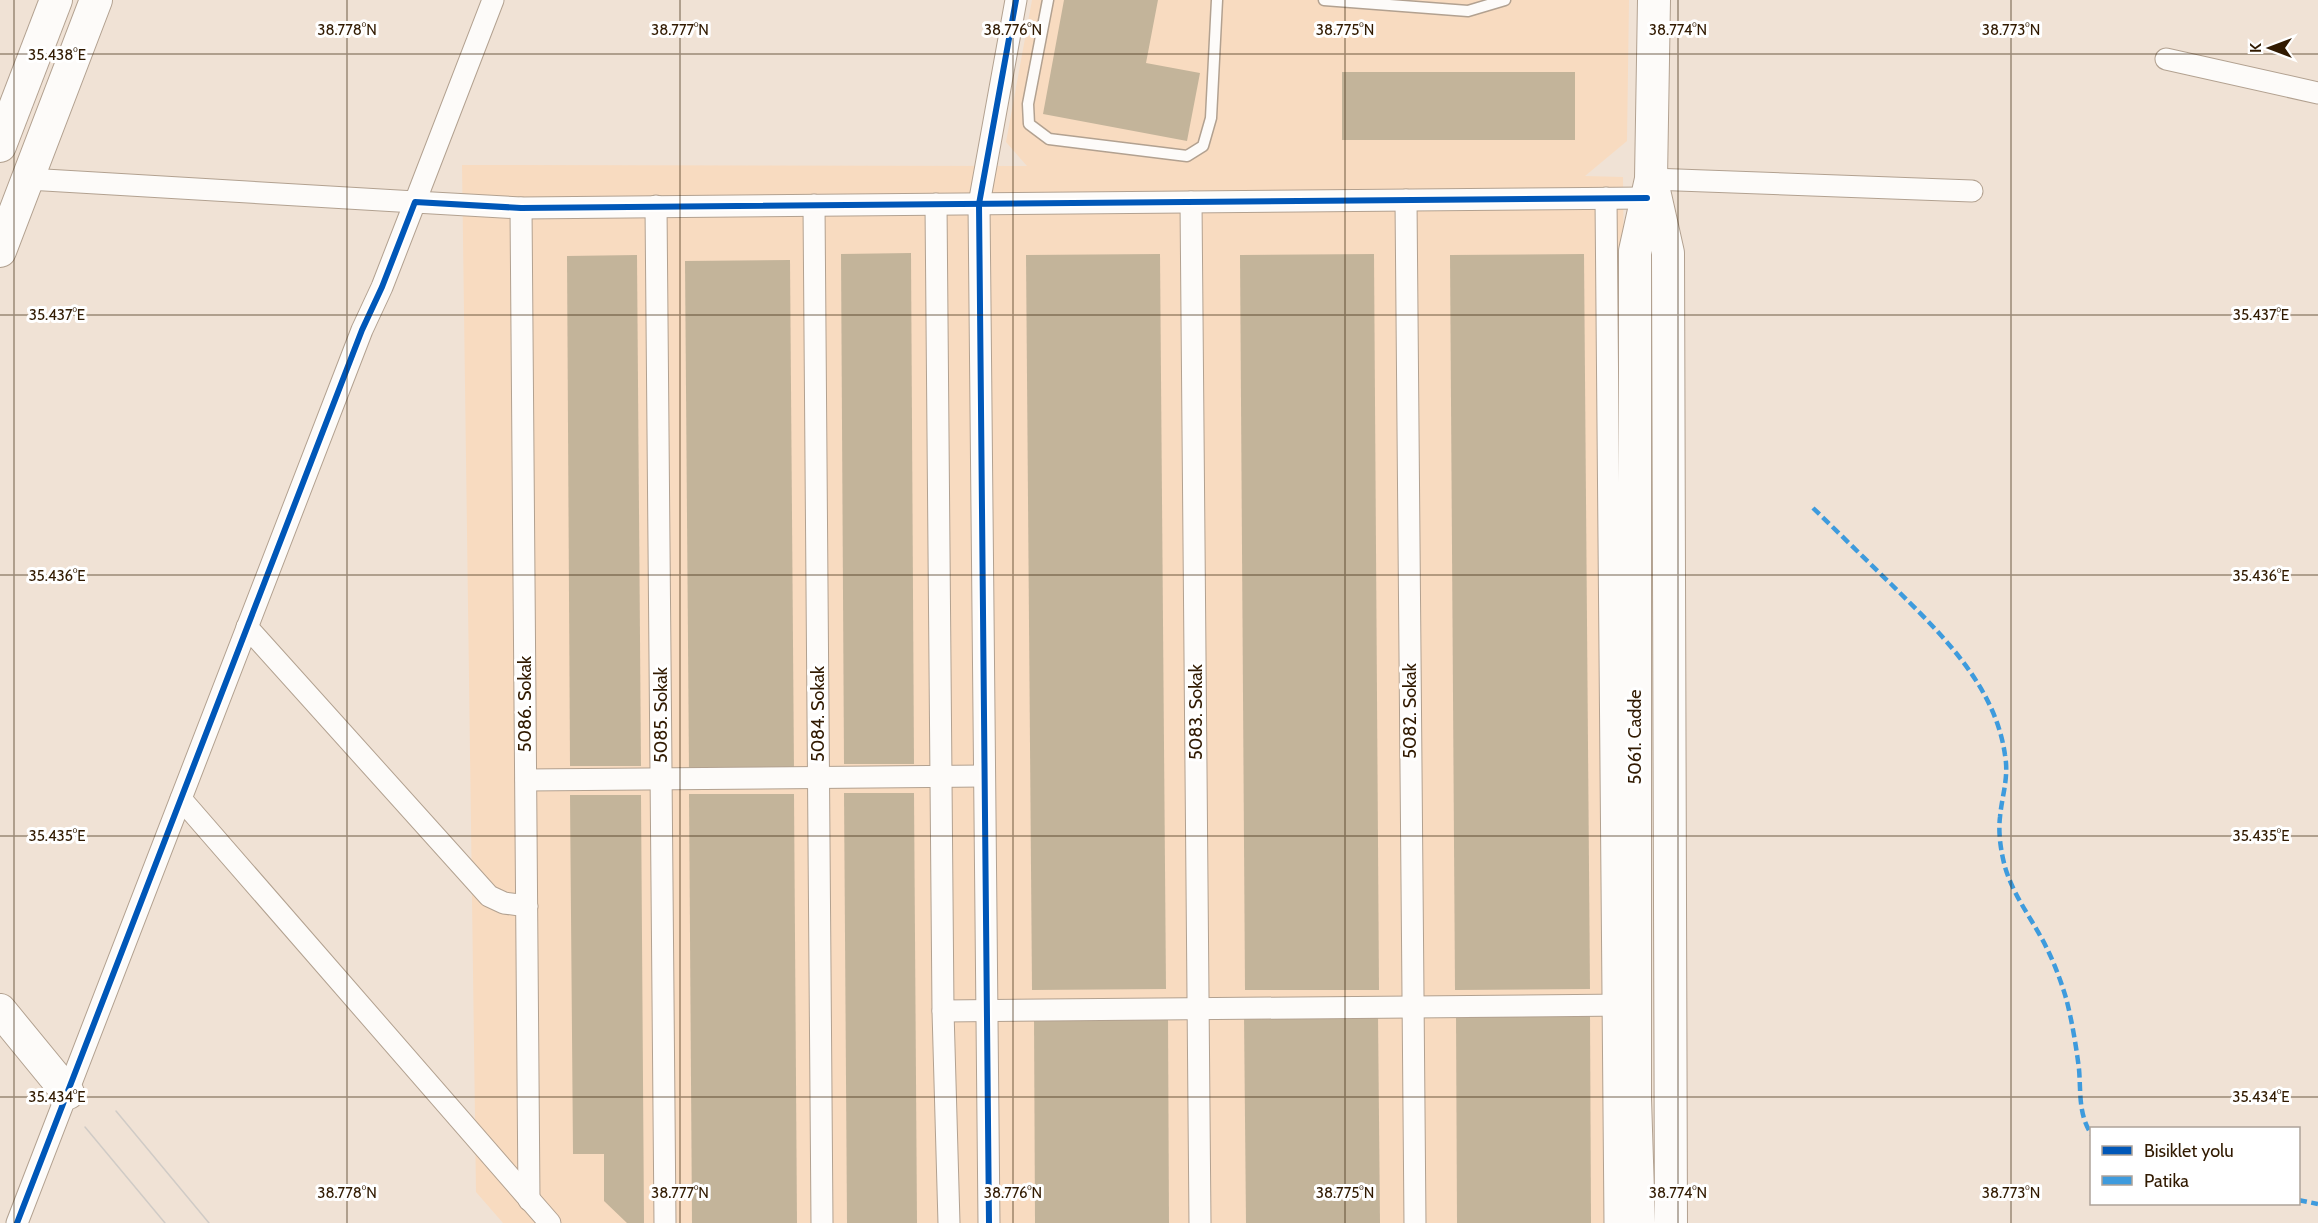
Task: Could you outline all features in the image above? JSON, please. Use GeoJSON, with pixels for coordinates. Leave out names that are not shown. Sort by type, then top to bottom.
{"type":"FeatureCollection","features":[{"type":"Feature","properties":{"kind":"street"},"geometry":{"type":"LineString","coordinates":[[0,146],[56,0]]}},
{"type":"Feature","properties":{"kind":"street"},"geometry":{"type":"LineString","coordinates":[[0,251],[96,0]]}},
{"type":"Feature","properties":{"kind":"street"},"geometry":{"type":"LineString","coordinates":[[17,1223],[362,330],[382,287],[493,0]]}},
{"type":"Feature","properties":{"kind":"street"},"geometry":{"type":"LineString","coordinates":[[989,1223],[979,204],[1016,0]]}},
{"type":"Feature","properties":{"kind":"street"},"geometry":{"type":"LineString","coordinates":[[1649,189],[1654,0]]}},
{"type":"Feature","properties":{"kind":"street"},"geometry":{"type":"LineString","coordinates":[[2166,59],[2318,93]]}},
{"type":"Feature","properties":{"kind":"street"},"geometry":{"type":"LineString","coordinates":[[28,179],[521,208],[1606,198],[1649,189],[1972,191]]}},
{"type":"Feature","properties":{"kind":"street","name":"5061. Cadde"},"geometry":{"type":"LineString","coordinates":[[1639,1223],[1624,1005],[1635,251],[1649,189]]}},
{"type":"Feature","properties":{"kind":"street","name":"5061. Cadde"},"geometry":{"type":"LineString","coordinates":[[1649,189],[1668,253],[1671,1223]]}},
{"type":"Feature","properties":{"kind":"street"},"geometry":{"type":"LineString","coordinates":[[1606,198],[1624,1005],[1615,1223]]}},
{"type":"Feature","properties":{"kind":"street","name":"5082. Sokak"},"geometry":{"type":"LineString","coordinates":[[1406,200],[1415,1223]]}},
{"type":"Feature","properties":{"kind":"street","name":"5083. Sokak"},"geometry":{"type":"LineString","coordinates":[[1191,202],[1200,1223]]}},
{"type":"Feature","properties":{"kind":"street"},"geometry":{"type":"LineString","coordinates":[[936,204],[943,1011],[949,1223]]}},
{"type":"Feature","properties":{"kind":"street","name":"5084. Sokak"},"geometry":{"type":"LineString","coordinates":[[814,205],[822,1223]]}},
{"type":"Feature","properties":{"kind":"street","name":"5085. Sokak"},"geometry":{"type":"LineString","coordinates":[[656,206],[665,1223]]}},
{"type":"Feature","properties":{"kind":"street","name":"5086. Sokak"},"geometry":{"type":"LineString","coordinates":[[521,208],[529,1200]]}},
{"type":"Feature","properties":{"kind":"street"},"geometry":{"type":"LineString","coordinates":[[248,627],[489,896],[504,903],[527,906]]}},
{"type":"Feature","properties":{"kind":"street"},"geometry":{"type":"LineString","coordinates":[[526,780],[984,776]]}},
{"type":"Feature","properties":{"kind":"street"},"geometry":{"type":"LineString","coordinates":[[181,799],[550,1223]]}},
{"type":"Feature","properties":{"kind":"street"},"geometry":{"type":"LineString","coordinates":[[943,1011],[1624,1005]]}},
{"type":"Feature","properties":{"kind":"street"},"geometry":{"type":"LineString","coordinates":[[0,1010],[68,1093]]}},
{"type":"Feature","properties":{"kind":"lane"},"geometry":{"type":"LineString","coordinates":[[1048,0],[1028,104],[1029,124],[1049,139],[1187,156],[1203,146],[1211,118],[1217,0]]}},
{"type":"Feature","properties":{"kind":"lane"},"geometry":{"type":"LineString","coordinates":[[1324,0],[1468,11],[1505,0]]}},
{"type":"Feature","properties":{"kind":"shaded area"},"geometry":{"type":"Polygon","coordinates":[[[1032,0],[1629,0],[1627,141],[1585,176],[1623,177],[1634,1223],[503,1223],[476,1192],[462,165],[1027,166],[1006,142],[1032,0]]]}},
{"type":"Feature","properties":{"kind":"building"},"geometry":{"type":"Polygon","coordinates":[[[1064,0],[1158,0],[1146,63],[1200,73],[1187,141],[1043,114],[1064,0]]]}},
{"type":"Feature","properties":{"kind":"building"},"geometry":{"type":"Polygon","coordinates":[[[1342,72],[1575,72],[1575,140],[1342,140],[1342,72]]]}},
{"type":"Feature","properties":{"kind":"building"},"geometry":{"type":"Polygon","coordinates":[[[911,253],[914,764],[844,764],[841,254],[911,253]]]}},
{"type":"Feature","properties":{"kind":"building"},"geometry":{"type":"Polygon","coordinates":[[[1160,254],[1166,989],[1032,990],[1026,255],[1160,254]]]}},
{"type":"Feature","properties":{"kind":"building"},"geometry":{"type":"Polygon","coordinates":[[[1374,254],[1379,990],[1245,990],[1240,255],[1374,254]]]}},
{"type":"Feature","properties":{"kind":"building"},"geometry":{"type":"Polygon","coordinates":[[[1584,254],[1590,989],[1455,990],[1450,255],[1584,254]]]}},
{"type":"Feature","properties":{"kind":"building"},"geometry":{"type":"Polygon","coordinates":[[[637,255],[641,766],[570,766],[567,256],[637,255]]]}},
{"type":"Feature","properties":{"kind":"building"},"geometry":{"type":"Polygon","coordinates":[[[790,260],[794,771],[689,771],[685,261],[790,260]]]}},
{"type":"Feature","properties":{"kind":"building"},"geometry":{"type":"Polygon","coordinates":[[[844,793],[914,793],[917,1223],[847,1223],[844,793]]]}},
{"type":"Feature","properties":{"kind":"building"},"geometry":{"type":"Polygon","coordinates":[[[689,794],[794,794],[797,1223],[692,1223],[689,794]]]}},
{"type":"Feature","properties":{"kind":"building"},"geometry":{"type":"Polygon","coordinates":[[[570,795],[641,795],[644,1223],[627,1223],[604,1201],[604,1154],[573,1154],[570,795]]]}},
{"type":"Feature","properties":{"kind":"building"},"geometry":{"type":"Polygon","coordinates":[[[1590,1012],[1591,1223],[1457,1223],[1456,1013],[1590,1012]]]}},
{"type":"Feature","properties":{"kind":"building"},"geometry":{"type":"Polygon","coordinates":[[[1378,1014],[1380,1223],[1246,1223],[1244,1015],[1378,1014]]]}},
{"type":"Feature","properties":{"kind":"building"},"geometry":{"type":"Polygon","coordinates":[[[1168,1015],[1169,1223],[1035,1223],[1034,1016],[1168,1015]]]}},
{"type":"Feature","properties":{"kind":"tram line"},"geometry":{"type":"LineString","coordinates":[[116,1111],[209,1223]]}},
{"type":"Feature","properties":{"kind":"tram line"},"geometry":{"type":"LineString","coordinates":[[85,1127],[165,1223]]}},
{"type":"Feature","properties":{"kind":"marked path"},"geometry":{"type":"LineString","coordinates":[[1813,508],[1946,640],[1977,682],[1990,705],[1999,729],[2006,763],[2006,779],[1999,823],[2004,861],[2008,877],[2049,953],[2064,990],[2077,1051],[2082,1111],[2090,1131]]}},
{"type":"Feature","properties":{"kind":"marked path"},"geometry":{"type":"LineString","coordinates":[[2300,1200],[2318,1204]]}},
{"type":"Feature","properties":{"kind":"cycle path"},"geometry":{"type":"LineString","coordinates":[[989,1223],[979,204],[1016,0]]}},
{"type":"Feature","properties":{"kind":"cycle path"},"geometry":{"type":"LineString","coordinates":[[17,1223],[362,330],[382,287],[415,202],[521,208],[1647,198]]}}]}
